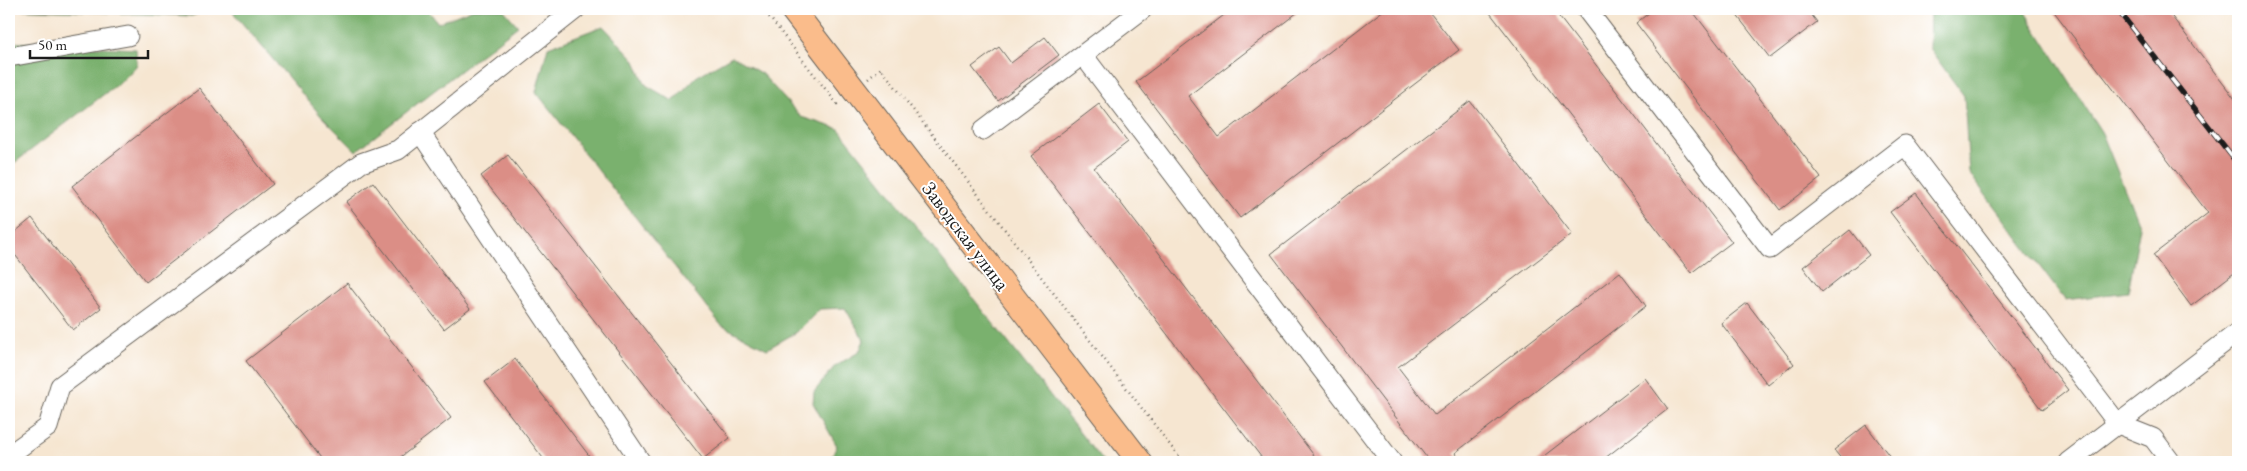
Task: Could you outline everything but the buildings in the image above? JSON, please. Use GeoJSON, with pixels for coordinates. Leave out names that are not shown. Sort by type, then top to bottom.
{"type":"FeatureCollection","features":[{"type":"Feature","properties":{"kind":"main road","name":"Заводская улица"},"geometry":{"type":"LineString","coordinates":[[792,9],[1140,462]]}},
{"type":"Feature","properties":{"kind":"lane"},"geometry":{"type":"LineString","coordinates":[[9,455],[48,426],[60,386],[362,163],[398,150],[576,9]]}},
{"type":"Feature","properties":{"kind":"lane"},"geometry":{"type":"LineString","coordinates":[[983,130],[1143,9]]}},
{"type":"Feature","properties":{"kind":"lane"},"geometry":{"type":"LineString","coordinates":[[1586,9],[1770,249],[1905,145],[2118,424],[2153,438],[2171,462]]}},
{"type":"Feature","properties":{"kind":"lane"},"geometry":{"type":"LineString","coordinates":[[9,57],[128,36]]}},
{"type":"Feature","properties":{"kind":"lane"},"geometry":{"type":"LineString","coordinates":[[1083,55],[1392,462]]}},
{"type":"Feature","properties":{"kind":"lane"},"geometry":{"type":"LineString","coordinates":[[420,132],[640,462]]}},
{"type":"Feature","properties":{"kind":"lane"},"geometry":{"type":"LineString","coordinates":[[2068,462],[2238,332]]}},
{"type":"Feature","properties":{"kind":"path"},"geometry":{"type":"LineString","coordinates":[[763,9],[836,104],[881,68],[1183,462]]}},
{"type":"Feature","properties":{"kind":"green space"},"geometry":{"type":"Polygon","coordinates":[[[9,9],[211,9],[192,16],[9,9]]]}},
{"type":"Feature","properties":{"kind":"green space"},"geometry":{"type":"Polygon","coordinates":[[[230,9],[427,9],[438,23],[473,9],[503,9],[518,26],[356,151],[322,117],[230,9]]]}},
{"type":"Feature","properties":{"kind":"green space"},"geometry":{"type":"Polygon","coordinates":[[[1930,9],[2023,9],[2102,133],[2140,227],[2128,292],[2065,300],[1969,173],[1964,96],[1929,48],[1930,9]]]}},
{"type":"Feature","properties":{"kind":"green space"},"geometry":{"type":"Polygon","coordinates":[[[603,26],[634,59],[646,85],[673,101],[696,77],[732,56],[762,74],[801,117],[839,129],[1103,462],[829,462],[837,446],[813,403],[814,392],[835,366],[859,352],[864,340],[845,308],[820,309],[797,332],[767,349],[721,325],[536,92],[548,47],[603,26]]]}},
{"type":"Feature","properties":{"kind":"green space"},"geometry":{"type":"Polygon","coordinates":[[[9,42],[136,49],[137,65],[124,79],[9,167],[9,42]]]}},
{"type":"Feature","properties":{"kind":"railway"},"geometry":{"type":"LineString","coordinates":[[2117,9],[2238,164]]}}]}
